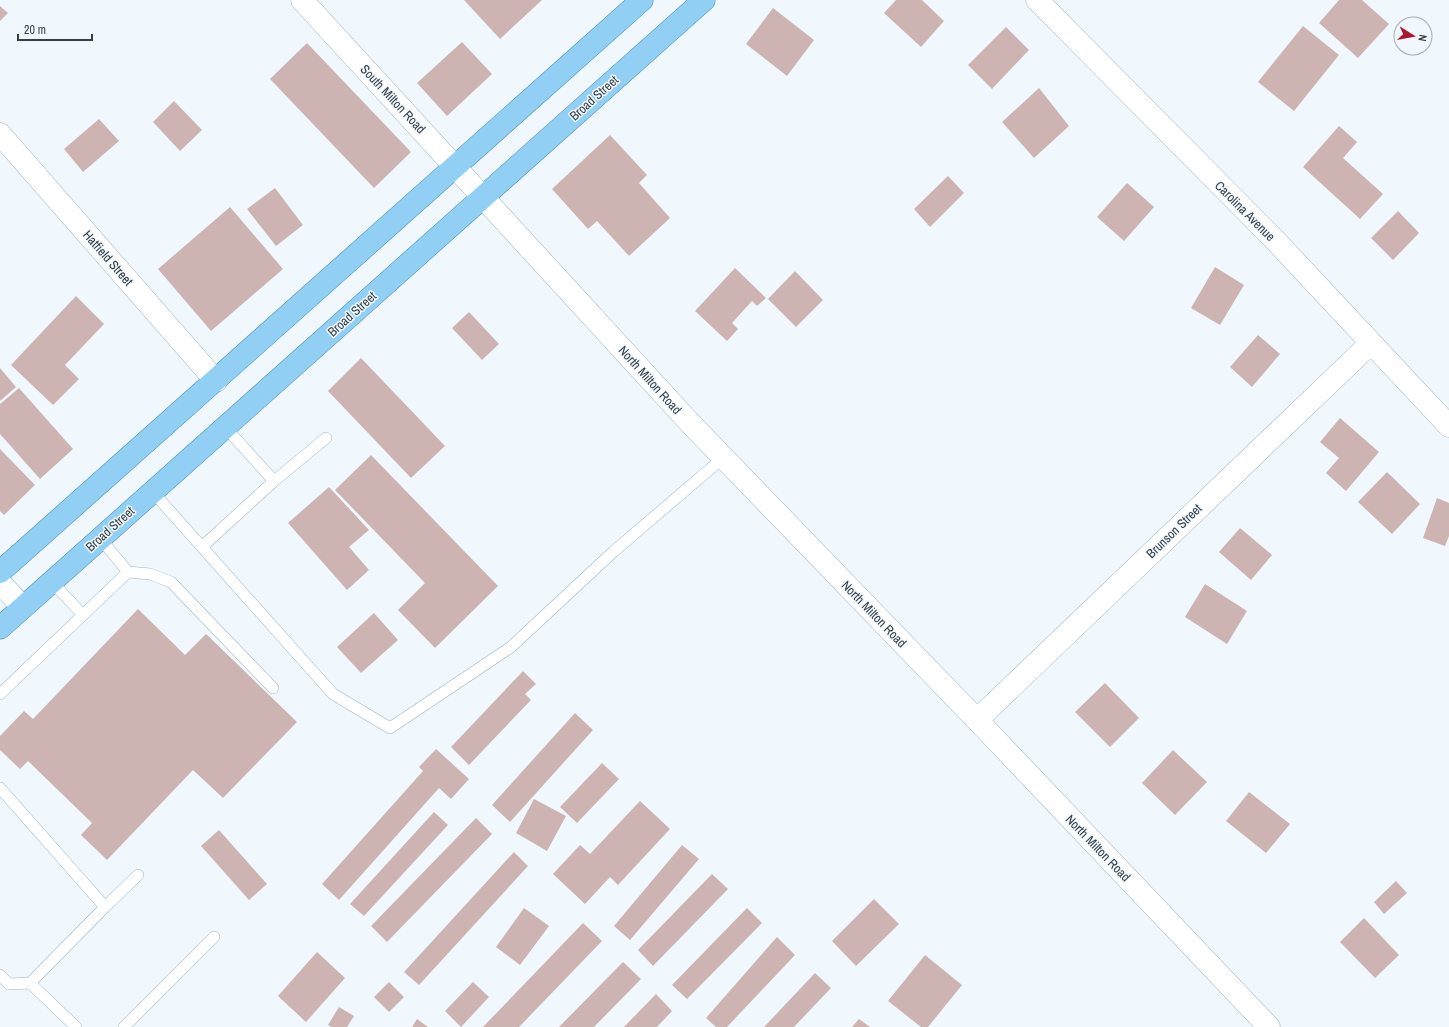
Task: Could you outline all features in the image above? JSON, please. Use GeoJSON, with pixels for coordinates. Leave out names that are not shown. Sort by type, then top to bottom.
{"type":"FeatureCollection","features":[{"type":"Feature","properties":{"kind":"main road"},"geometry":{"type":"LineString","coordinates":[[0,572],[642,0]]}},
{"type":"Feature","properties":{"kind":"main road","name":"Broad Street"},"geometry":{"type":"LineString","coordinates":[[0,628],[704,0]]}},
{"type":"Feature","properties":{"kind":"street","name":"South Milton Road"},"geometry":{"type":"LineString","coordinates":[[302,0],[484,197]]}},
{"type":"Feature","properties":{"kind":"street","name":"Carolina Avenue"},"geometry":{"type":"LineString","coordinates":[[1037,0],[1273,238],[1449,426]]}},
{"type":"Feature","properties":{"kind":"street","name":"Hatfield Street"},"geometry":{"type":"LineString","coordinates":[[0,134],[216,381]]}},
{"type":"Feature","properties":{"kind":"street","name":"North Milton Road"},"geometry":{"type":"LineString","coordinates":[[484,197],[723,458],[977,720],[1269,1027]]}},
{"type":"Feature","properties":{"kind":"street","name":"Brunson Street"},"geometry":{"type":"LineString","coordinates":[[977,720],[1371,343]]}},
{"type":"Feature","properties":{"kind":"street"},"geometry":{"type":"LineString","coordinates":[[0,583],[23,607]]}},
{"type":"Feature","properties":{"kind":"lane"},"geometry":{"type":"LineString","coordinates":[[225,427],[274,481]]}},
{"type":"Feature","properties":{"kind":"lane"},"geometry":{"type":"LineString","coordinates":[[203,546],[274,481],[326,438]]}},
{"type":"Feature","properties":{"kind":"lane"},"geometry":{"type":"LineString","coordinates":[[152,491],[203,546],[334,694],[390,728],[511,647],[613,552],[723,458]]}},
{"type":"Feature","properties":{"kind":"lane"},"geometry":{"type":"LineString","coordinates":[[100,538],[128,572],[150,574],[171,582],[273,688]]}},
{"type":"Feature","properties":{"kind":"lane"},"geometry":{"type":"LineString","coordinates":[[0,694],[128,572]]}},
{"type":"Feature","properties":{"kind":"lane"},"geometry":{"type":"LineString","coordinates":[[51,582],[83,615]]}},
{"type":"Feature","properties":{"kind":"lane"},"geometry":{"type":"LineString","coordinates":[[0,788],[105,907]]}},
{"type":"Feature","properties":{"kind":"lane"},"geometry":{"type":"LineString","coordinates":[[0,976],[9,984],[30,983],[138,875]]}},
{"type":"Feature","properties":{"kind":"lane"},"geometry":{"type":"LineString","coordinates":[[124,1027],[214,937]]}},
{"type":"Feature","properties":{"kind":"lane"},"geometry":{"type":"LineString","coordinates":[[30,983],[76,1027]]}},
{"type":"Feature","properties":{"kind":"building"},"geometry":{"type":"Polygon","coordinates":[[[464,0],[542,0],[500,39],[464,0]]]}},
{"type":"Feature","properties":{"kind":"building"},"geometry":{"type":"Polygon","coordinates":[[[896,0],[922,0],[944,21],[921,47],[884,13],[896,0]]]}},
{"type":"Feature","properties":{"kind":"building"},"geometry":{"type":"Polygon","coordinates":[[[1339,0],[1362,0],[1389,24],[1358,58],[1319,23],[1339,0]]]}},
{"type":"Feature","properties":{"kind":"building"},"geometry":{"type":"Polygon","coordinates":[[[0,6],[8,13],[0,21],[0,6]]]}},
{"type":"Feature","properties":{"kind":"building"},"geometry":{"type":"Polygon","coordinates":[[[773,8],[814,40],[787,76],[746,44],[773,8]]]}},
{"type":"Feature","properties":{"kind":"building"},"geometry":{"type":"Polygon","coordinates":[[[1303,26],[1339,55],[1294,111],[1258,82],[1303,26]]]}},
{"type":"Feature","properties":{"kind":"building"},"geometry":{"type":"Polygon","coordinates":[[[1006,27],[1029,50],[992,89],[968,65],[1006,27]]]}},
{"type":"Feature","properties":{"kind":"building"},"geometry":{"type":"Polygon","coordinates":[[[462,42],[492,74],[447,116],[417,83],[462,42]]]}},
{"type":"Feature","properties":{"kind":"building"},"geometry":{"type":"Polygon","coordinates":[[[307,43],[411,152],[374,188],[270,79],[307,43]]]}},
{"type":"Feature","properties":{"kind":"building"},"geometry":{"type":"Polygon","coordinates":[[[1039,88],[1069,126],[1034,158],[1002,122],[1039,88]]]}},
{"type":"Feature","properties":{"kind":"building"},"geometry":{"type":"Polygon","coordinates":[[[174,101],[202,130],[180,151],[153,122],[174,101]]]}},
{"type":"Feature","properties":{"kind":"building"},"geometry":{"type":"Polygon","coordinates":[[[99,119],[119,141],[83,172],[64,149],[99,119]]]}},
{"type":"Feature","properties":{"kind":"building"},"geometry":{"type":"Polygon","coordinates":[[[1339,126],[1357,142],[1343,158],[1383,194],[1360,219],[1303,167],[1339,126]]]}},
{"type":"Feature","properties":{"kind":"building"},"geometry":{"type":"Polygon","coordinates":[[[610,135],[647,175],[639,183],[670,218],[629,256],[597,221],[588,229],[552,189],[610,135]]]}},
{"type":"Feature","properties":{"kind":"building"},"geometry":{"type":"Polygon","coordinates":[[[948,176],[964,193],[930,227],[914,209],[948,176]]]}},
{"type":"Feature","properties":{"kind":"building"},"geometry":{"type":"Polygon","coordinates":[[[1127,183],[1154,207],[1124,241],[1097,217],[1127,183]]]}},
{"type":"Feature","properties":{"kind":"building"},"geometry":{"type":"Polygon","coordinates":[[[275,188],[303,225],[276,246],[247,209],[275,188]]]}},
{"type":"Feature","properties":{"kind":"building"},"geometry":{"type":"Polygon","coordinates":[[[230,207],[283,269],[211,331],[158,269],[230,207]]]}},
{"type":"Feature","properties":{"kind":"building"},"geometry":{"type":"Polygon","coordinates":[[[1398,211],[1419,233],[1393,260],[1371,238],[1398,211]]]}},
{"type":"Feature","properties":{"kind":"building"},"geometry":{"type":"Polygon","coordinates":[[[1215,267],[1244,285],[1220,325],[1191,308],[1215,267]]]}},
{"type":"Feature","properties":{"kind":"building"},"geometry":{"type":"Polygon","coordinates":[[[735,268],[766,298],[757,306],[752,301],[732,323],[738,329],[727,341],[695,311],[735,268]]]}},
{"type":"Feature","properties":{"kind":"building"},"geometry":{"type":"Polygon","coordinates":[[[795,271],[823,300],[796,327],[768,299],[795,271]]]}},
{"type":"Feature","properties":{"kind":"building"},"geometry":{"type":"Polygon","coordinates":[[[76,296],[104,324],[65,365],[79,379],[53,405],[11,365],[76,296]]]}},
{"type":"Feature","properties":{"kind":"building"},"geometry":{"type":"Polygon","coordinates":[[[469,312],[499,344],[482,360],[452,328],[469,312]]]}},
{"type":"Feature","properties":{"kind":"building"},"geometry":{"type":"Polygon","coordinates":[[[1258,335],[1280,354],[1252,387],[1230,367],[1258,335]]]}},
{"type":"Feature","properties":{"kind":"building"},"geometry":{"type":"Polygon","coordinates":[[[361,358],[445,446],[411,478],[328,391],[361,358]]]}},
{"type":"Feature","properties":{"kind":"building"},"geometry":{"type":"Polygon","coordinates":[[[0,368],[16,387],[0,401],[0,368]]]}},
{"type":"Feature","properties":{"kind":"building"},"geometry":{"type":"Polygon","coordinates":[[[19,388],[73,449],[40,479],[0,434],[0,404],[19,388]]]}},
{"type":"Feature","properties":{"kind":"building"},"geometry":{"type":"Polygon","coordinates":[[[1340,418],[1379,452],[1346,491],[1326,473],[1339,458],[1320,442],[1340,418]]]}},
{"type":"Feature","properties":{"kind":"building"},"geometry":{"type":"Polygon","coordinates":[[[0,449],[35,485],[4,515],[0,511],[0,449]]]}},
{"type":"Feature","properties":{"kind":"building"},"geometry":{"type":"Polygon","coordinates":[[[371,455],[498,586],[435,648],[398,610],[425,583],[335,490],[371,455]]]}},
{"type":"Feature","properties":{"kind":"building"},"geometry":{"type":"Polygon","coordinates":[[[1387,472],[1420,504],[1392,534],[1358,502],[1387,472]]]}},
{"type":"Feature","properties":{"kind":"building"},"geometry":{"type":"Polygon","coordinates":[[[329,487],[369,530],[349,547],[369,570],[347,590],[288,523],[329,487]]]}},
{"type":"Feature","properties":{"kind":"building"},"geometry":{"type":"Polygon","coordinates":[[[1437,498],[1449,503],[1449,536],[1445,546],[1423,538],[1437,498]]]}},
{"type":"Feature","properties":{"kind":"building"},"geometry":{"type":"Polygon","coordinates":[[[1240,528],[1272,555],[1251,580],[1219,552],[1240,528]]]}},
{"type":"Feature","properties":{"kind":"building"},"geometry":{"type":"Polygon","coordinates":[[[1205,584],[1247,611],[1227,644],[1185,617],[1205,584]]]}},
{"type":"Feature","properties":{"kind":"building"},"geometry":{"type":"Polygon","coordinates":[[[138,609],[185,655],[206,634],[297,722],[223,798],[193,770],[107,860],[81,835],[92,823],[28,761],[20,769],[0,750],[0,736],[24,711],[33,719],[138,609]]]}},
{"type":"Feature","properties":{"kind":"building"},"geometry":{"type":"Polygon","coordinates":[[[374,613],[398,640],[361,673],[337,647],[374,613]]]}},
{"type":"Feature","properties":{"kind":"building"},"geometry":{"type":"Polygon","coordinates":[[[523,671],[536,684],[525,694],[531,700],[469,765],[451,747],[523,671]]]}},
{"type":"Feature","properties":{"kind":"building"},"geometry":{"type":"Polygon","coordinates":[[[1105,683],[1139,718],[1110,747],[1075,712],[1105,683]]]}},
{"type":"Feature","properties":{"kind":"building"},"geometry":{"type":"Polygon","coordinates":[[[575,713],[593,730],[510,822],[492,805],[575,713]]]}},
{"type":"Feature","properties":{"kind":"building"},"geometry":{"type":"Polygon","coordinates":[[[436,749],[469,779],[451,799],[439,788],[339,900],[322,884],[423,771],[419,767],[436,749]]]}},
{"type":"Feature","properties":{"kind":"building"},"geometry":{"type":"Polygon","coordinates":[[[1173,750],[1207,782],[1175,815],[1142,783],[1173,750]]]}},
{"type":"Feature","properties":{"kind":"building"},"geometry":{"type":"Polygon","coordinates":[[[602,763],[619,779],[577,823],[560,807],[602,763]]]}},
{"type":"Feature","properties":{"kind":"building"},"geometry":{"type":"Polygon","coordinates":[[[1249,792],[1290,824],[1266,853],[1226,821],[1249,792]]]}},
{"type":"Feature","properties":{"kind":"building"},"geometry":{"type":"Polygon","coordinates":[[[534,799],[566,816],[547,851],[516,833],[534,799]]]}},
{"type":"Feature","properties":{"kind":"building"},"geometry":{"type":"Polygon","coordinates":[[[640,801],[670,829],[618,885],[610,877],[585,904],[553,874],[580,845],[590,854],[640,801]]]}},
{"type":"Feature","properties":{"kind":"building"},"geometry":{"type":"Polygon","coordinates":[[[434,812],[448,825],[364,916],[350,904],[434,812]]]}},
{"type":"Feature","properties":{"kind":"building"},"geometry":{"type":"Polygon","coordinates":[[[476,818],[492,834],[387,942],[371,926],[476,818]]]}},
{"type":"Feature","properties":{"kind":"building"},"geometry":{"type":"Polygon","coordinates":[[[219,830],[267,884],[249,900],[201,846],[219,830]]]}},
{"type":"Feature","properties":{"kind":"building"},"geometry":{"type":"Polygon","coordinates":[[[682,845],[699,859],[630,940],[614,926],[682,845]]]}},
{"type":"Feature","properties":{"kind":"building"},"geometry":{"type":"Polygon","coordinates":[[[514,852],[528,866],[419,985],[404,972],[514,852]]]}},
{"type":"Feature","properties":{"kind":"building"},"geometry":{"type":"Polygon","coordinates":[[[712,874],[728,889],[653,966],[638,950],[712,874]]]}},
{"type":"Feature","properties":{"kind":"building"},"geometry":{"type":"Polygon","coordinates":[[[1396,881],[1407,893],[1384,914],[1374,902],[1396,881]]]}},
{"type":"Feature","properties":{"kind":"building"},"geometry":{"type":"Polygon","coordinates":[[[874,899],[899,924],[856,966],[832,941],[874,899]]]}},
{"type":"Feature","properties":{"kind":"building"},"geometry":{"type":"Polygon","coordinates":[[[524,908],[549,926],[520,965],[496,947],[524,908]]]}},
{"type":"Feature","properties":{"kind":"building"},"geometry":{"type":"Polygon","coordinates":[[[747,908],[762,923],[687,999],[672,985],[747,908]]]}},
{"type":"Feature","properties":{"kind":"building"},"geometry":{"type":"Polygon","coordinates":[[[1364,918],[1399,955],[1375,978],[1340,942],[1364,918]]]}},
{"type":"Feature","properties":{"kind":"building"},"geometry":{"type":"Polygon","coordinates":[[[583,923],[602,941],[519,1027],[483,1027],[583,923]]]}},
{"type":"Feature","properties":{"kind":"building"},"geometry":{"type":"Polygon","coordinates":[[[777,937],[795,955],[727,1027],[716,1027],[706,1018],[777,937]]]}},
{"type":"Feature","properties":{"kind":"building"},"geometry":{"type":"Polygon","coordinates":[[[317,952],[345,978],[306,1022],[278,996],[317,952]]]}},
{"type":"Feature","properties":{"kind":"building"},"geometry":{"type":"Polygon","coordinates":[[[925,955],[962,985],[928,1027],[921,1027],[888,1001],[925,955]]]}},
{"type":"Feature","properties":{"kind":"building"},"geometry":{"type":"Polygon","coordinates":[[[623,962],[641,979],[594,1027],[559,1027],[623,962]]]}},
{"type":"Feature","properties":{"kind":"building"},"geometry":{"type":"Polygon","coordinates":[[[815,973],[831,988],[794,1027],[764,1027],[815,973]]]}},
{"type":"Feature","properties":{"kind":"building"},"geometry":{"type":"Polygon","coordinates":[[[389,982],[404,997],[389,1012],[374,997],[389,982]]]}},
{"type":"Feature","properties":{"kind":"building"},"geometry":{"type":"Polygon","coordinates":[[[473,982],[489,997],[461,1027],[445,1011],[473,982]]]}},
{"type":"Feature","properties":{"kind":"building"},"geometry":{"type":"Polygon","coordinates":[[[656,994],[672,1011],[657,1027],[624,1027],[656,994]]]}},
{"type":"Feature","properties":{"kind":"building"},"geometry":{"type":"Polygon","coordinates":[[[339,1007],[354,1016],[347,1027],[331,1027],[328,1025],[339,1007]]]}},
{"type":"Feature","properties":{"kind":"building"},"geometry":{"type":"Polygon","coordinates":[[[417,1019],[428,1027],[412,1027],[417,1019]]]}},
{"type":"Feature","properties":{"kind":"building"},"geometry":{"type":"Polygon","coordinates":[[[859,1019],[870,1027],[852,1027],[859,1019]]]}}]}
